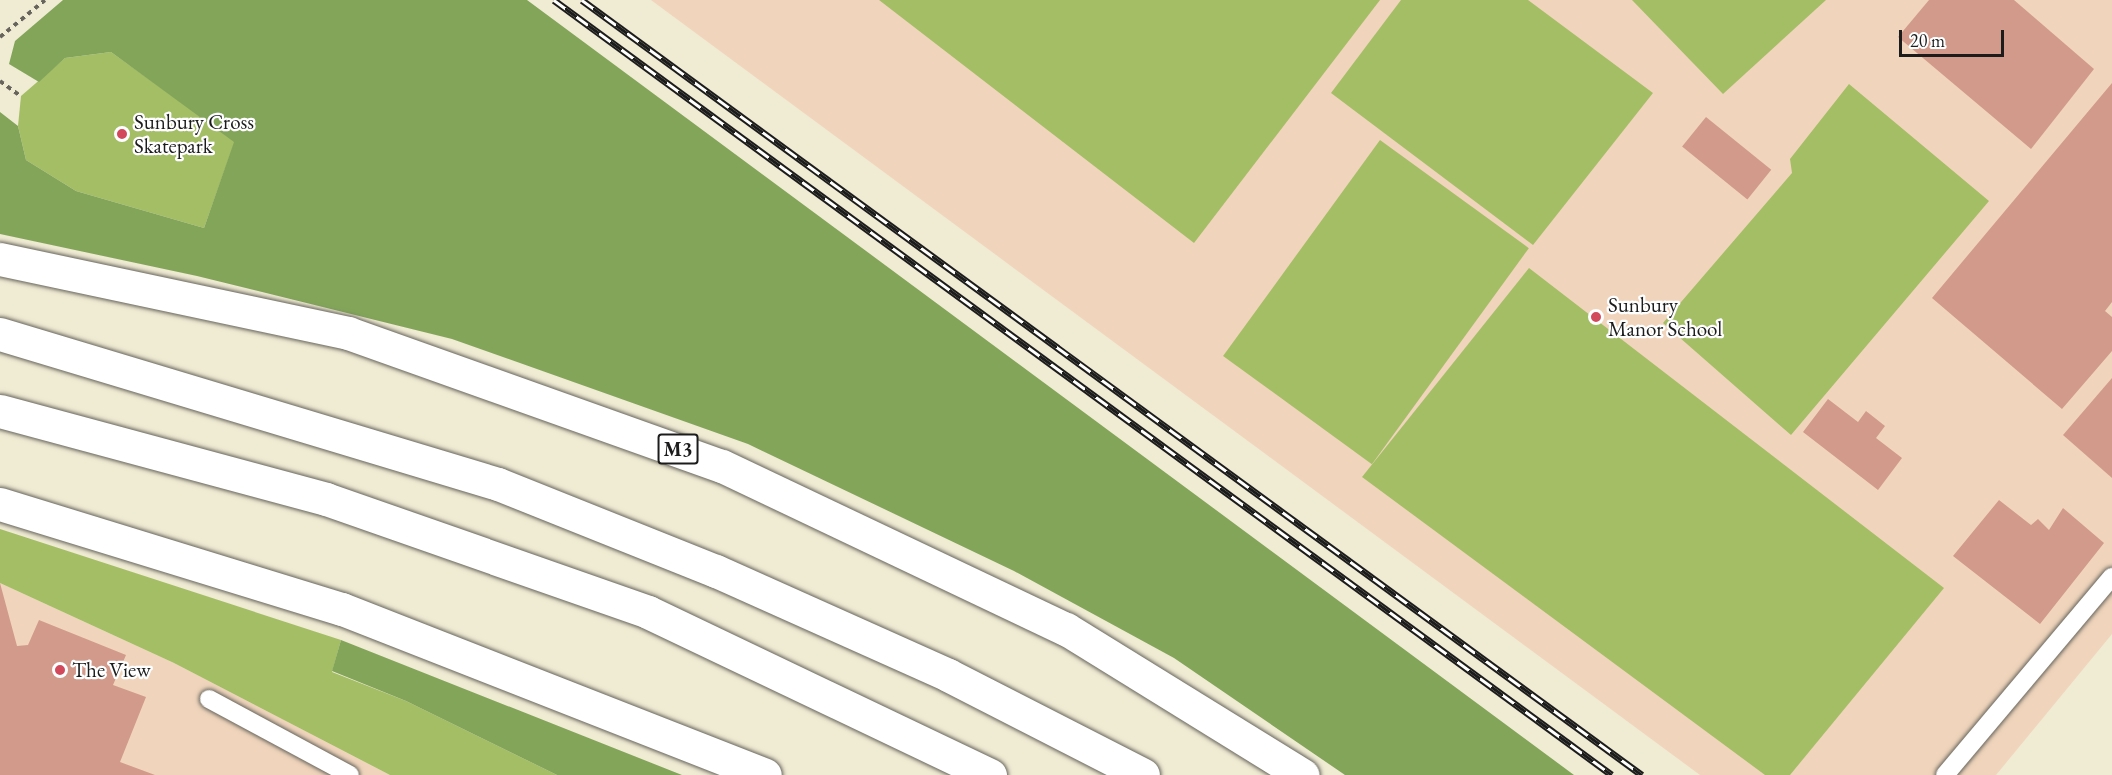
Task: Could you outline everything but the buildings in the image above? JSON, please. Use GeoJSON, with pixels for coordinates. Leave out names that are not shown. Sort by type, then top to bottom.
{"type":"FeatureCollection","features":[{"type":"Feature","properties":{"kind":"highway","name":"M3"},"geometry":{"type":"LineString","coordinates":[[0,259],[348,333],[722,466],[1066,629],[1302,775]]}},
{"type":"Feature","properties":{"kind":"highway"},"geometry":{"type":"LineString","coordinates":[[5,336],[498,484],[716,571],[906,656],[1143,775]]}},
{"type":"Feature","properties":{"kind":"highway"},"geometry":{"type":"LineString","coordinates":[[0,411],[326,499],[648,612],[990,775]]}},
{"type":"Feature","properties":{"kind":"highway"},"geometry":{"type":"LineString","coordinates":[[0,504],[342,609],[765,775]]}},
{"type":"Feature","properties":{"kind":"lane"},"geometry":{"type":"LineString","coordinates":[[1945,775],[2112,578]]}},
{"type":"Feature","properties":{"kind":"lane"},"geometry":{"type":"LineString","coordinates":[[209,699],[350,775]]}},
{"type":"Feature","properties":{"kind":"path"},"geometry":{"type":"LineString","coordinates":[[0,37],[45,0]]}},
{"type":"Feature","properties":{"kind":"path"},"geometry":{"type":"LineString","coordinates":[[0,81],[21,96]]}},
{"type":"Feature","properties":{"kind":"shaded area","name":"Sunbury Manor School"},"geometry":{"type":"Polygon","coordinates":[[[651,0],[2112,0],[2112,634],[1996,775],[1700,775],[651,0]]]}},
{"type":"Feature","properties":{"kind":"shaded area"},"geometry":{"type":"Polygon","coordinates":[[[0,583],[174,663],[390,775],[0,775],[0,583]]]}},
{"type":"Feature","properties":{"kind":"green space"},"geometry":{"type":"Polygon","coordinates":[[[63,0],[527,0],[1574,775],[1345,775],[1174,658],[1014,571],[748,444],[452,339],[197,276],[0,234],[0,112],[18,126],[26,160],[76,191],[204,228],[234,142],[111,52],[65,58],[39,82],[9,64],[15,41],[63,0]]]}},
{"type":"Feature","properties":{"kind":"green space"},"geometry":{"type":"Polygon","coordinates":[[[879,0],[1380,0],[1194,243],[879,0]]]}},
{"type":"Feature","properties":{"kind":"green space"},"geometry":{"type":"Polygon","coordinates":[[[1401,0],[1528,0],[1653,93],[1533,245],[1331,93],[1401,0]]]}},
{"type":"Feature","properties":{"kind":"green space"},"geometry":{"type":"Polygon","coordinates":[[[1632,0],[1826,0],[1723,94],[1632,0]]]}},
{"type":"Feature","properties":{"kind":"green space","name":"Sunbury Cross Skatepark"},"geometry":{"type":"Polygon","coordinates":[[[111,52],[235,141],[204,228],[76,191],[26,160],[18,126],[21,96],[65,58],[111,52]]]}},
{"type":"Feature","properties":{"kind":"green space"},"geometry":{"type":"Polygon","coordinates":[[[1849,84],[1989,201],[1791,435],[1663,323],[1792,173],[1790,159],[1849,84]]]}},
{"type":"Feature","properties":{"kind":"green space"},"geometry":{"type":"Polygon","coordinates":[[[1380,140],[1529,248],[1372,464],[1223,356],[1380,140]]]}},
{"type":"Feature","properties":{"kind":"green space"},"geometry":{"type":"Polygon","coordinates":[[[1529,268],[1944,588],[1790,775],[1765,775],[1362,477],[1529,268]]]}},
{"type":"Feature","properties":{"kind":"green space"},"geometry":{"type":"Polygon","coordinates":[[[0,529],[341,640],[332,672],[406,701],[557,775],[390,775],[174,663],[0,583],[0,529]]]}},
{"type":"Feature","properties":{"kind":"green space"},"geometry":{"type":"Polygon","coordinates":[[[341,640],[682,775],[557,775],[406,701],[332,671],[341,640]]]}},
{"type":"Feature","properties":{"kind":"railway"},"geometry":{"type":"LineString","coordinates":[[554,0],[1612,775]]}},
{"type":"Feature","properties":{"kind":"railway"},"geometry":{"type":"LineString","coordinates":[[582,0],[1642,775]]}},
{"type":"Feature","properties":{"kind":"place","name":"Sunbury Cross Skatepark"},"geometry":{"type":"Point","coordinates":[122,134]}},
{"type":"Feature","properties":{"kind":"place","name":"Sunbury Manor School"},"geometry":{"type":"Point","coordinates":[1596,317]}},
{"type":"Feature","properties":{"kind":"place","name":"The View"},"geometry":{"type":"Point","coordinates":[60,670]}}]}
